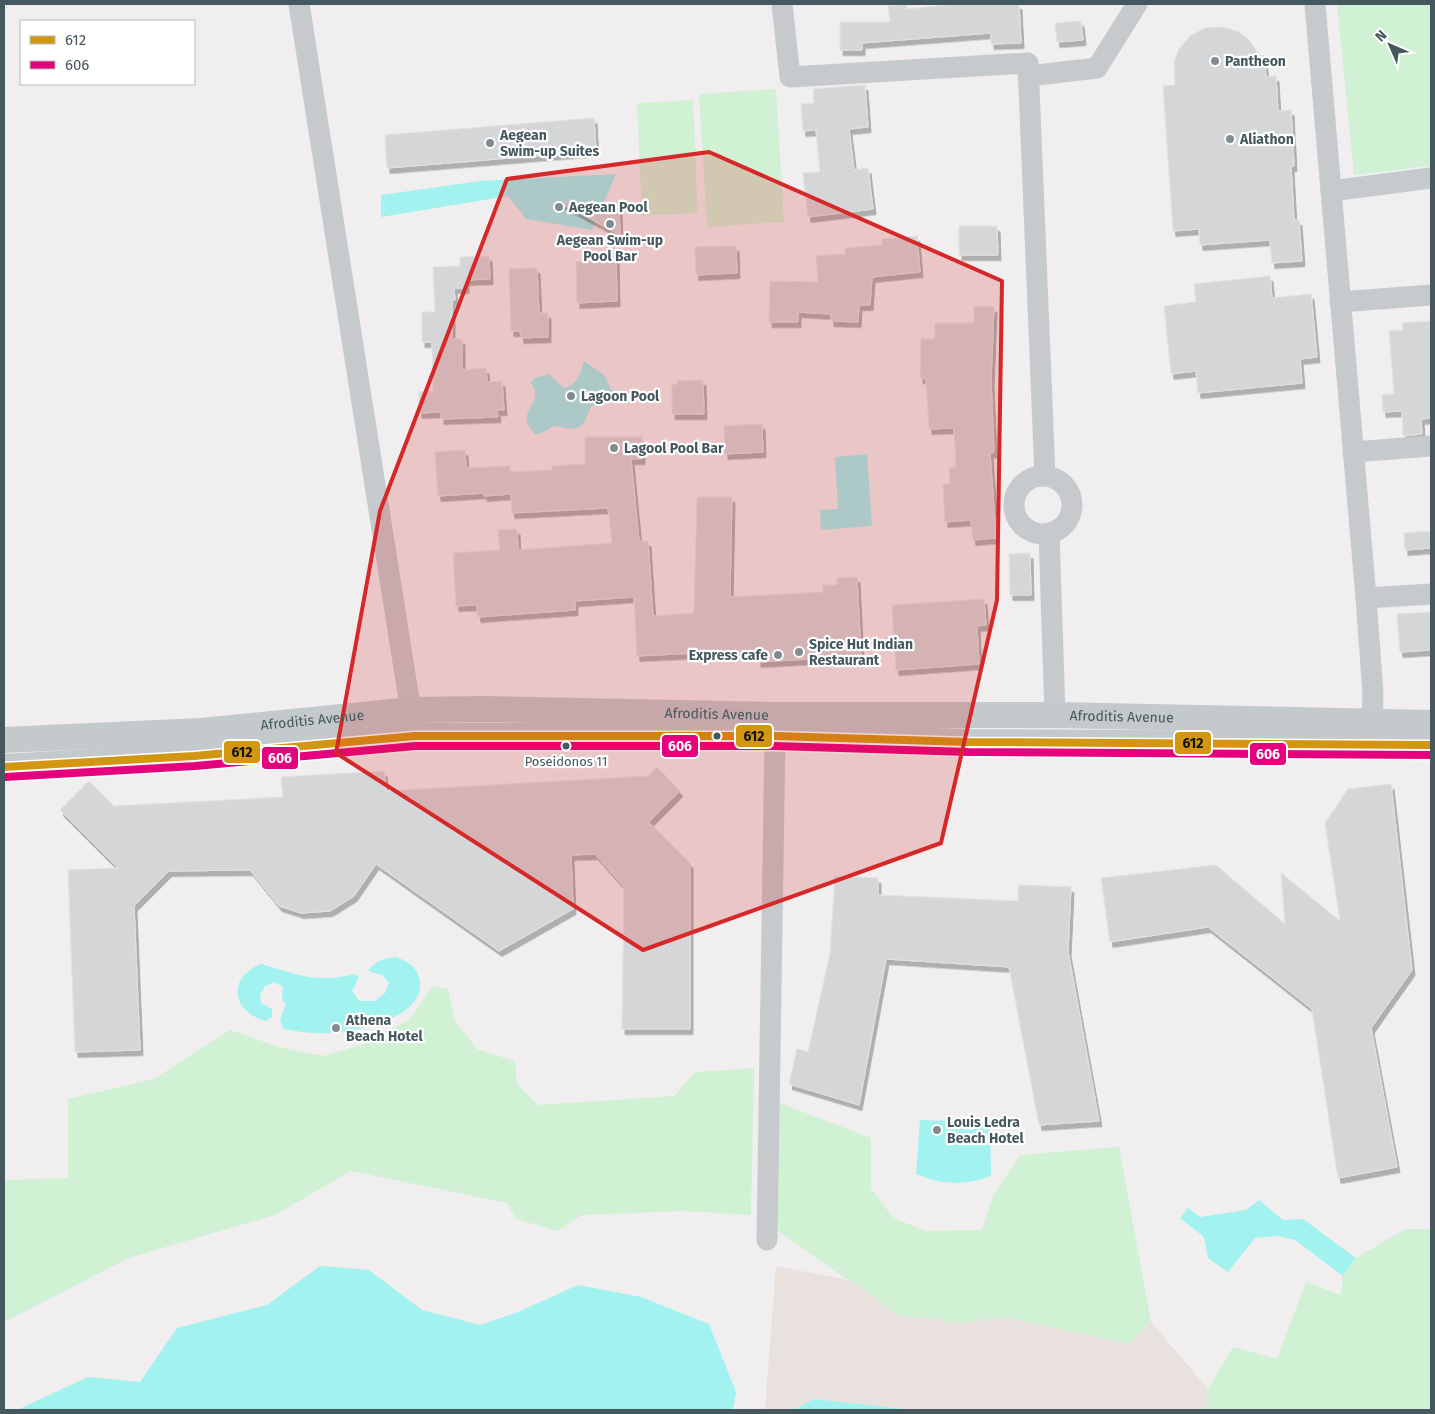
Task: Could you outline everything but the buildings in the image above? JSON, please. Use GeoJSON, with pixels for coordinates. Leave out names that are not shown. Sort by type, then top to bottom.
{"type":"FeatureCollection","features":[{"type":"Feature","properties":{"kind":"main road","name":"Afroditis Avenue"},"geometry":{"type":"LineString","coordinates":[[4,740],[201,731],[412,710],[773,715],[1056,715],[1431,723]]}},
{"type":"Feature","properties":{"kind":"main road","name":"Afroditis Avenue"},"geometry":{"type":"LineString","coordinates":[[4,767],[194,756],[415,736],[775,736],[968,742],[1431,745]]}},
{"type":"Feature","properties":{"kind":"street"},"geometry":{"type":"LineString","coordinates":[[299,4],[415,736]]}},
{"type":"Feature","properties":{"kind":"street"},"geometry":{"type":"LineString","coordinates":[[782,4],[790,77],[1097,68],[1137,4]]}},
{"type":"Feature","properties":{"kind":"street"},"geometry":{"type":"LineString","coordinates":[[1315,4],[1366,598],[1373,694],[1372,722]]}},
{"type":"Feature","properties":{"kind":"street"},"geometry":{"type":"LineString","coordinates":[[1028,69],[1045,476]]}},
{"type":"Feature","properties":{"kind":"street"},"geometry":{"type":"LineString","coordinates":[[1331,191],[1431,178]]}},
{"type":"Feature","properties":{"kind":"street"},"geometry":{"type":"LineString","coordinates":[[1340,302],[1431,295]]}},
{"type":"Feature","properties":{"kind":"street"},"geometry":{"type":"LineString","coordinates":[[1353,452],[1431,446]]}},
{"type":"Feature","properties":{"kind":"street"},"geometry":{"type":"LineString","coordinates":[[1038,476],[1045,476],[1055,479],[1062,484],[1071,498],[1070,516],[1059,529],[1049,533],[1034,533],[1026,529],[1016,516],[1014,508],[1018,491],[1023,484],[1038,476]]}},
{"type":"Feature","properties":{"kind":"street"},"geometry":{"type":"LineString","coordinates":[[1049,533],[1056,715]]}},
{"type":"Feature","properties":{"kind":"street"},"geometry":{"type":"LineString","coordinates":[[1366,598],[1431,594]]}},
{"type":"Feature","properties":{"kind":"street"},"geometry":{"type":"LineString","coordinates":[[767,1240],[775,736]]}},
{"type":"Feature","properties":{"kind":"highlighted area"},"geometry":{"type":"Polygon","coordinates":[[[709,152],[1002,281],[997,600],[941,843],[643,950],[336,753],[380,511],[507,179],[709,152]]]}},
{"type":"Feature","properties":{"kind":"green space"},"geometry":{"type":"Polygon","coordinates":[[[1337,4],[1431,4],[1431,166],[1354,175],[1337,4]]]}},
{"type":"Feature","properties":{"kind":"green space"},"geometry":{"type":"Polygon","coordinates":[[[776,89],[784,222],[707,227],[699,94],[776,89]]]}},
{"type":"Feature","properties":{"kind":"green space"},"geometry":{"type":"Polygon","coordinates":[[[693,100],[698,213],[642,216],[637,103],[693,100]]]}},
{"type":"Feature","properties":{"kind":"green space"},"geometry":{"type":"Polygon","coordinates":[[[433,986],[448,989],[455,1021],[477,1049],[515,1061],[517,1084],[538,1105],[674,1096],[695,1072],[754,1068],[751,1215],[685,1211],[582,1215],[557,1231],[516,1219],[507,1203],[351,1171],[275,1215],[129,1258],[4,1322],[4,1180],[68,1178],[68,1099],[154,1079],[230,1030],[282,1048],[324,1056],[364,1044],[409,1020],[433,986]]]}},
{"type":"Feature","properties":{"kind":"green space"},"geometry":{"type":"Polygon","coordinates":[[[777,1102],[871,1138],[871,1188],[893,1218],[926,1231],[982,1230],[993,1196],[1020,1155],[1119,1147],[1151,1322],[1129,1344],[1005,1317],[961,1323],[897,1315],[774,1228],[777,1102]]]}},
{"type":"Feature","properties":{"kind":"green space"},"geometry":{"type":"Polygon","coordinates":[[[1405,1229],[1431,1229],[1431,1410],[1208,1410],[1208,1389],[1233,1347],[1277,1359],[1306,1282],[1341,1295],[1343,1276],[1356,1258],[1405,1229]]]}},
{"type":"Feature","properties":{"kind":"sand"},"geometry":{"type":"Polygon","coordinates":[[[776,1266],[852,1281],[898,1315],[961,1323],[1005,1317],[1129,1344],[1151,1322],[1208,1389],[1208,1410],[913,1410],[814,1399],[793,1410],[765,1410],[776,1266]]]}},
{"type":"Feature","properties":{"kind":"water","name":"Aegean Pool"},"geometry":{"type":"Polygon","coordinates":[[[616,174],[592,230],[526,219],[508,196],[381,217],[381,195],[480,181],[616,174]]]}},
{"type":"Feature","properties":{"kind":"water","name":"Lagoon Pool"},"geometry":{"type":"Polygon","coordinates":[[[584,361],[604,375],[613,393],[591,407],[584,423],[579,427],[571,429],[554,426],[540,434],[535,434],[529,426],[527,419],[535,397],[535,390],[531,383],[534,378],[549,374],[564,388],[575,381],[580,374],[584,361]]]}},
{"type":"Feature","properties":{"kind":"water"},"geometry":{"type":"Polygon","coordinates":[[[867,454],[872,526],[821,530],[820,510],[838,509],[835,457],[867,454]]]}},
{"type":"Feature","properties":{"kind":"water"},"geometry":{"type":"Polygon","coordinates":[[[396,957],[409,963],[418,973],[420,983],[418,995],[411,1005],[400,1014],[371,1026],[330,1033],[301,1032],[284,1029],[280,1021],[286,1003],[282,1000],[283,987],[274,982],[265,986],[260,995],[261,1003],[272,1009],[272,1017],[266,1021],[255,1017],[240,1003],[238,986],[242,978],[250,970],[261,964],[317,978],[354,974],[359,977],[352,991],[359,1001],[375,1001],[385,993],[389,983],[382,975],[368,971],[380,961],[396,957]]]}},
{"type":"Feature","properties":{"kind":"water"},"geometry":{"type":"Polygon","coordinates":[[[920,1120],[990,1122],[991,1176],[963,1183],[954,1183],[926,1178],[916,1174],[920,1120]]]}},
{"type":"Feature","properties":{"kind":"water"},"geometry":{"type":"Polygon","coordinates":[[[1259,1200],[1283,1220],[1303,1219],[1356,1258],[1343,1276],[1295,1240],[1278,1236],[1255,1238],[1228,1272],[1208,1258],[1204,1237],[1180,1218],[1188,1208],[1200,1217],[1246,1210],[1259,1200]]]}},
{"type":"Feature","properties":{"kind":"water"},"geometry":{"type":"Polygon","coordinates":[[[320,1266],[369,1270],[422,1310],[480,1325],[518,1312],[578,1285],[641,1297],[709,1324],[736,1392],[733,1410],[17,1410],[88,1377],[140,1382],[177,1328],[267,1305],[320,1266]]]}},
{"type":"Feature","properties":{"kind":"water"},"geometry":{"type":"Polygon","coordinates":[[[814,1399],[913,1410],[793,1410],[814,1399]]]}},
{"type":"Feature","properties":{"kind":"transit line","name":"612"},"geometry":{"type":"LineString","coordinates":[[4,767],[194,756],[415,736],[775,736],[968,742],[1431,745]]}},
{"type":"Feature","properties":{"kind":"transit line","name":"606"},"geometry":{"type":"LineString","coordinates":[[5,777],[195,766],[415,746],[775,746],[968,752],[1431,755]]}},
{"type":"Feature","properties":{"kind":"place","name":"Pantheon"},"geometry":{"type":"Point","coordinates":[1215,61]}},
{"type":"Feature","properties":{"kind":"place","name":"Aliathon"},"geometry":{"type":"Point","coordinates":[1230,139]}},
{"type":"Feature","properties":{"kind":"place","name":"Aegean Swim-up Suites"},"geometry":{"type":"Point","coordinates":[490,143]}},
{"type":"Feature","properties":{"kind":"place","name":"Aegean Pool"},"geometry":{"type":"Point","coordinates":[559,207]}},
{"type":"Feature","properties":{"kind":"place","name":"Aegean Swim-up Pool Bar"},"geometry":{"type":"Point","coordinates":[610,224]}},
{"type":"Feature","properties":{"kind":"place","name":"Lagoon Pool"},"geometry":{"type":"Point","coordinates":[571,396]}},
{"type":"Feature","properties":{"kind":"place","name":"Lagool Pool Bar"},"geometry":{"type":"Point","coordinates":[614,448]}},
{"type":"Feature","properties":{"kind":"place","name":"Spice Hut Indian Restaurant"},"geometry":{"type":"Point","coordinates":[799,652]}},
{"type":"Feature","properties":{"kind":"place","name":"Express cafe"},"geometry":{"type":"Point","coordinates":[778,655]}},
{"type":"Feature","properties":{"kind":"place","name":"Poseidonos 11"},"geometry":{"type":"Point","coordinates":[566,746]}},
{"type":"Feature","properties":{"kind":"place","name":"Athena Beach Hotel"},"geometry":{"type":"Point","coordinates":[336,1028]}},
{"type":"Feature","properties":{"kind":"place","name":"Louis Ledra Beach Hotel"},"geometry":{"type":"Point","coordinates":[937,1130]}}]}
